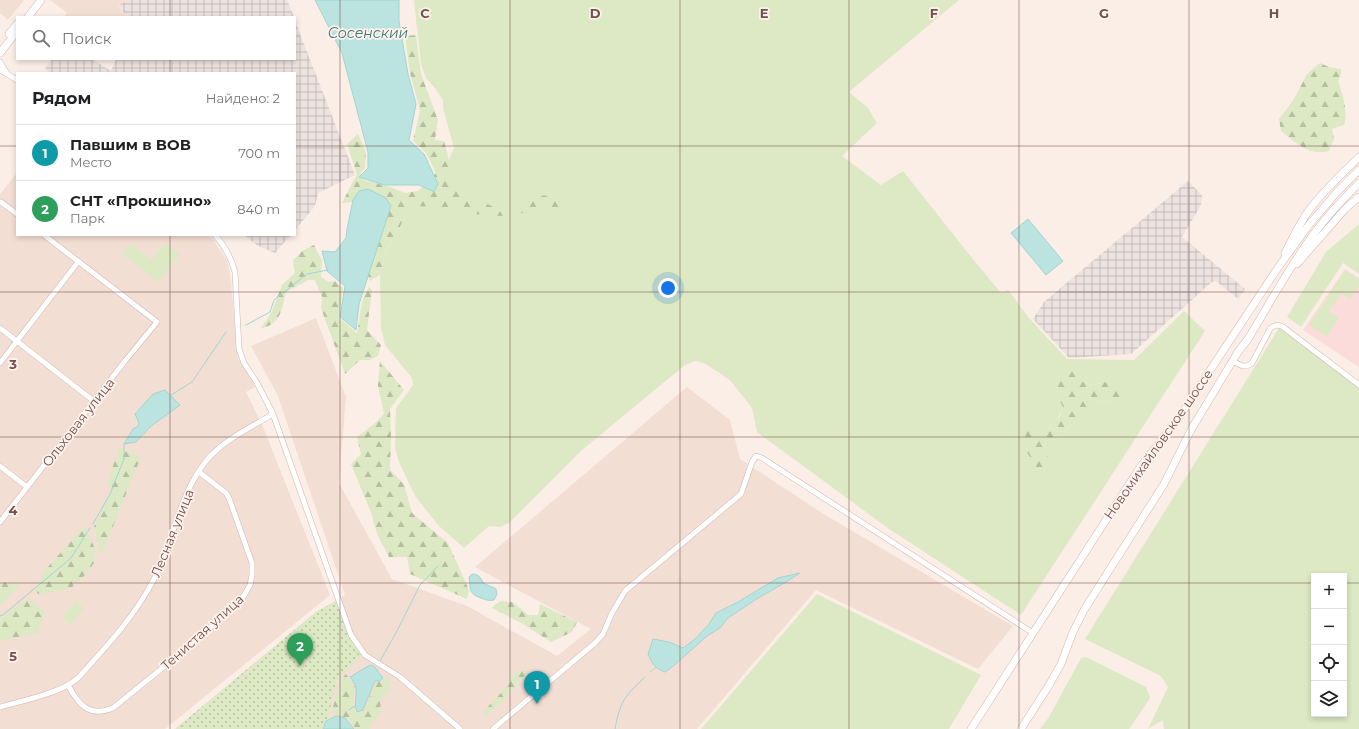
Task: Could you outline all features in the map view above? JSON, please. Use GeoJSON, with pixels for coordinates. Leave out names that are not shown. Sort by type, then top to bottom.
{"type":"FeatureCollection","features":[{"type":"Feature","properties":{"kind":"main road"},"geometry":{"type":"LineString","coordinates":[[24,16],[36,0]]}},
{"type":"Feature","properties":{"kind":"main road"},"geometry":{"type":"LineString","coordinates":[[29,16],[41,0]]}},
{"type":"Feature","properties":{"kind":"main road"},"geometry":{"type":"LineString","coordinates":[[0,45],[16,25]]}},
{"type":"Feature","properties":{"kind":"main road"},"geometry":{"type":"LineString","coordinates":[[0,53],[16,32]]}},
{"type":"Feature","properties":{"kind":"main road"},"geometry":{"type":"LineString","coordinates":[[1275,272],[1309,210],[1337,178],[1359,157]]}},
{"type":"Feature","properties":{"kind":"main road","name":"Новомихайловское шоссе"},"geometry":{"type":"LineString","coordinates":[[971,729],[1141,466],[1169,432],[1275,272],[1322,209],[1359,170]]}},
{"type":"Feature","properties":{"kind":"main road","name":"Новомихайловское шоссе"},"geometry":{"type":"LineString","coordinates":[[1021,729],[1061,664],[1073,632],[1084,610],[1164,484],[1192,428],[1284,279],[1316,231],[1338,204],[1359,183]]}},
{"type":"Feature","properties":{"kind":"main road"},"geometry":{"type":"LineString","coordinates":[[1284,279],[1345,209],[1359,197]]}},
{"type":"Feature","properties":{"kind":"street"},"geometry":{"type":"LineString","coordinates":[[0,62],[7,74]]}},
{"type":"Feature","properties":{"kind":"street"},"geometry":{"type":"LineString","coordinates":[[0,70],[16,79]]}},
{"type":"Feature","properties":{"kind":"street"},"geometry":{"type":"LineString","coordinates":[[0,202],[16,213]]}},
{"type":"Feature","properties":{"kind":"street"},"geometry":{"type":"LineString","coordinates":[[0,363],[78,262],[45,236]]}},
{"type":"Feature","properties":{"kind":"street"},"geometry":{"type":"LineString","coordinates":[[216,236],[225,247],[235,272],[239,349],[241,357],[257,383],[273,414],[351,636],[365,655],[400,677],[460,729]]}},
{"type":"Feature","properties":{"kind":"street","name":"Ольховая улица"},"geometry":{"type":"LineString","coordinates":[[0,522],[157,322],[78,262]]}},
{"type":"Feature","properties":{"kind":"street"},"geometry":{"type":"LineString","coordinates":[[1233,362],[1241,366],[1252,363],[1270,329],[1274,325],[1278,325],[1283,327],[1359,385]]}},
{"type":"Feature","properties":{"kind":"street"},"geometry":{"type":"LineString","coordinates":[[0,328],[95,402]]}},
{"type":"Feature","properties":{"kind":"street","name":"Лесная улица"},"geometry":{"type":"LineString","coordinates":[[0,707],[68,685],[78,678],[118,634],[143,599],[165,556],[189,488],[202,466],[220,447],[273,414]]}},
{"type":"Feature","properties":{"kind":"street"},"geometry":{"type":"LineString","coordinates":[[493,729],[595,643],[603,634],[612,613],[625,591],[741,494],[752,462],[756,456],[762,458],[1033,633]]}},
{"type":"Feature","properties":{"kind":"street"},"geometry":{"type":"LineString","coordinates":[[0,466],[27,487]]}},
{"type":"Feature","properties":{"kind":"street","name":"Тенистая улица"},"geometry":{"type":"LineString","coordinates":[[68,685],[77,700],[88,710],[101,711],[113,708],[176,657],[242,598],[250,585],[252,562],[229,498],[226,493],[199,472]]}},
{"type":"Feature","properties":{"kind":"shaded area"},"geometry":{"type":"Polygon","coordinates":[[[0,0],[24,0],[8,20],[0,13],[0,0]]]}},
{"type":"Feature","properties":{"kind":"shaded area"},"geometry":{"type":"Polygon","coordinates":[[[50,0],[127,0],[118,6],[127,16],[65,16],[67,13],[50,0]]]}},
{"type":"Feature","properties":{"kind":"shaded area"},"geometry":{"type":"Polygon","coordinates":[[[127,0],[287,0],[294,16],[127,16],[118,6],[127,0]]]}},
{"type":"Feature","properties":{"kind":"shaded area"},"geometry":{"type":"Polygon","coordinates":[[[296,24],[355,175],[318,193],[315,206],[296,229],[296,72],[49,72],[45,68],[51,60],[94,60],[111,71],[116,60],[296,60],[296,24]]]}},
{"type":"Feature","properties":{"kind":"shaded area"},"geometry":{"type":"Polygon","coordinates":[[[16,174],[16,236],[210,236],[227,260],[230,274],[238,358],[255,387],[246,392],[263,427],[330,595],[165,729],[0,729],[0,194],[16,174]]]}},
{"type":"Feature","properties":{"kind":"shaded area"},"geometry":{"type":"Polygon","coordinates":[[[1188,181],[1202,195],[1201,205],[1182,237],[1245,289],[1238,299],[1216,281],[1212,282],[1131,354],[1069,358],[1033,319],[1044,302],[1188,181]]]}},
{"type":"Feature","properties":{"kind":"shaded area"},"geometry":{"type":"Polygon","coordinates":[[[245,236],[290,236],[275,253],[258,246],[245,236]]]}},
{"type":"Feature","properties":{"kind":"shaded area"},"geometry":{"type":"Polygon","coordinates":[[[1345,269],[1359,278],[1359,367],[1303,330],[1345,269]]]}},
{"type":"Feature","properties":{"kind":"shaded area"},"geometry":{"type":"Polygon","coordinates":[[[316,318],[346,397],[339,483],[392,579],[467,606],[557,656],[591,629],[475,567],[687,387],[730,420],[740,459],[822,513],[1013,626],[978,669],[816,590],[697,729],[175,729],[316,612],[345,595],[278,396],[251,346],[316,318]]]}},
{"type":"Feature","properties":{"kind":"green space"},"geometry":{"type":"Polygon","coordinates":[[[414,0],[959,0],[849,92],[868,108],[877,123],[842,156],[881,185],[903,171],[1001,293],[1008,290],[1029,318],[1067,359],[1134,360],[1184,311],[1205,331],[1021,615],[889,529],[757,432],[752,408],[730,380],[704,363],[695,361],[685,365],[582,450],[509,523],[500,527],[489,526],[464,548],[439,526],[415,496],[399,462],[395,448],[396,408],[413,385],[412,378],[385,345],[381,328],[380,275],[385,254],[405,216],[418,206],[438,184],[454,148],[443,108],[443,100],[426,78],[421,64],[414,0]],[[1080,374],[1052,387],[1063,407],[1061,413],[1053,423],[1029,443],[1027,452],[1046,454],[1045,445],[1060,437],[1071,425],[1086,418],[1097,403],[1104,400],[1120,404],[1110,381],[1093,385],[1084,383],[1080,374]]]}},
{"type":"Feature","properties":{"kind":"green space"},"geometry":{"type":"Polygon","coordinates":[[[416,35],[421,74],[438,120],[435,140],[444,141],[450,165],[451,189],[492,206],[515,208],[544,195],[564,202],[558,213],[535,211],[501,216],[461,213],[435,207],[418,206],[405,216],[385,254],[380,275],[370,281],[366,272],[362,193],[352,202],[342,203],[357,174],[347,144],[358,134],[366,152],[365,168],[360,173],[364,180],[405,193],[418,191],[436,173],[426,153],[413,141],[420,110],[410,73],[405,36],[416,35]]]}},
{"type":"Feature","properties":{"kind":"green space"},"geometry":{"type":"Polygon","coordinates":[[[1320,63],[1329,67],[1341,69],[1341,74],[1338,81],[1343,97],[1345,120],[1344,125],[1332,129],[1334,139],[1329,151],[1315,152],[1303,147],[1281,131],[1279,119],[1294,99],[1307,74],[1320,63]]]}},
{"type":"Feature","properties":{"kind":"green space"},"geometry":{"type":"Polygon","coordinates":[[[1359,224],[1359,274],[1343,263],[1301,327],[1287,317],[1326,252],[1359,224]]]}},
{"type":"Feature","properties":{"kind":"green space"},"geometry":{"type":"Polygon","coordinates":[[[130,243],[152,260],[165,243],[180,254],[158,282],[122,254],[130,243]]]}},
{"type":"Feature","properties":{"kind":"green space"},"geometry":{"type":"Polygon","coordinates":[[[314,245],[322,261],[321,277],[329,282],[335,281],[343,288],[339,318],[357,333],[363,298],[369,287],[372,290],[367,330],[381,345],[378,356],[370,360],[360,360],[345,374],[321,308],[322,297],[315,280],[308,280],[286,292],[282,310],[277,320],[268,326],[261,328],[271,313],[282,285],[295,273],[293,260],[302,251],[314,245]]]}},
{"type":"Feature","properties":{"kind":"green space"},"geometry":{"type":"Polygon","coordinates":[[[1345,270],[1359,279],[1359,286],[1350,299],[1341,294],[1329,311],[1339,318],[1327,337],[1309,325],[1345,270]]]}},
{"type":"Feature","properties":{"kind":"green space"},"geometry":{"type":"Polygon","coordinates":[[[1279,328],[1359,388],[1359,729],[1164,729],[1163,720],[1148,729],[1168,687],[1161,676],[1085,639],[1279,328]]]}},
{"type":"Feature","properties":{"kind":"green space"},"geometry":{"type":"Polygon","coordinates":[[[380,361],[404,390],[390,409],[390,470],[404,484],[412,513],[448,543],[469,590],[467,599],[410,574],[407,557],[389,557],[377,534],[372,515],[351,464],[361,454],[357,437],[384,414],[378,386],[380,361]]]}},
{"type":"Feature","properties":{"kind":"green space"},"geometry":{"type":"Polygon","coordinates":[[[1072,371],[1080,374],[1084,383],[1093,385],[1110,381],[1121,396],[1120,404],[1104,400],[1097,403],[1086,418],[1071,425],[1060,437],[1045,445],[1046,454],[1050,461],[1044,468],[1036,467],[1027,452],[1029,443],[1025,435],[1028,427],[1047,429],[1060,416],[1063,407],[1052,387],[1064,374],[1072,371]]]}},
{"type":"Feature","properties":{"kind":"green space"},"geometry":{"type":"Polygon","coordinates":[[[119,448],[141,457],[101,556],[94,527],[112,489],[107,484],[119,448]]]}},
{"type":"Feature","properties":{"kind":"green space"},"geometry":{"type":"Polygon","coordinates":[[[85,526],[95,549],[94,563],[86,574],[70,589],[38,594],[35,589],[46,569],[85,526]]]}},
{"type":"Feature","properties":{"kind":"green space"},"geometry":{"type":"Polygon","coordinates":[[[4,582],[20,584],[0,606],[0,585],[4,582]]]}},
{"type":"Feature","properties":{"kind":"green space"},"geometry":{"type":"Polygon","coordinates":[[[817,594],[981,675],[949,729],[701,729],[817,594]]]}},
{"type":"Feature","properties":{"kind":"green space"},"geometry":{"type":"Polygon","coordinates":[[[29,598],[45,612],[37,633],[0,641],[0,618],[29,598]]]}},
{"type":"Feature","properties":{"kind":"green space"},"geometry":{"type":"Polygon","coordinates":[[[76,601],[84,608],[70,625],[62,617],[76,601]]]}},
{"type":"Feature","properties":{"kind":"green space"},"geometry":{"type":"Polygon","coordinates":[[[336,601],[350,639],[363,654],[336,682],[328,718],[321,729],[175,729],[316,612],[336,601]]]}},
{"type":"Feature","properties":{"kind":"green space"},"geometry":{"type":"Polygon","coordinates":[[[501,601],[513,602],[528,615],[538,615],[540,604],[577,622],[572,632],[551,642],[521,623],[492,608],[501,601]]]}},
{"type":"Feature","properties":{"kind":"green space"},"geometry":{"type":"Polygon","coordinates":[[[1086,657],[1146,687],[1150,698],[1129,729],[1040,729],[1049,717],[1081,658],[1086,657]]]}},
{"type":"Feature","properties":{"kind":"green space"},"geometry":{"type":"Polygon","coordinates":[[[521,670],[528,672],[502,702],[484,717],[484,711],[500,694],[515,674],[521,670]]]}},
{"type":"Feature","properties":{"kind":"green space"},"geometry":{"type":"Polygon","coordinates":[[[346,674],[355,687],[353,704],[356,713],[364,711],[376,682],[388,677],[390,679],[390,689],[380,702],[381,712],[369,729],[356,729],[348,718],[336,715],[332,712],[339,681],[346,674]]]}},
{"type":"Feature","properties":{"kind":"water","name":"Сосенский"},"geometry":{"type":"Polygon","coordinates":[[[315,0],[399,0],[399,21],[408,74],[416,104],[409,140],[424,154],[438,184],[434,192],[419,185],[384,185],[359,177],[368,168],[368,152],[342,53],[315,0]]]}},
{"type":"Feature","properties":{"kind":"water"},"geometry":{"type":"Polygon","coordinates":[[[368,189],[386,198],[391,206],[359,304],[356,330],[340,317],[345,286],[327,271],[322,251],[335,252],[346,238],[353,200],[359,191],[368,189]]]}},
{"type":"Feature","properties":{"kind":"water"},"geometry":{"type":"Polygon","coordinates":[[[1028,219],[1063,261],[1046,275],[1011,233],[1028,219]]]}},
{"type":"Feature","properties":{"kind":"water"},"geometry":{"type":"Polygon","coordinates":[[[165,390],[180,405],[150,427],[136,442],[124,444],[133,429],[138,426],[139,423],[135,414],[153,394],[165,390]]]}},
{"type":"Feature","properties":{"kind":"water"},"geometry":{"type":"Polygon","coordinates":[[[800,573],[728,618],[720,628],[707,636],[665,672],[652,663],[648,654],[653,639],[669,642],[683,648],[695,639],[709,624],[716,613],[738,602],[778,578],[800,573]]]}},
{"type":"Feature","properties":{"kind":"water"},"geometry":{"type":"Polygon","coordinates":[[[472,574],[478,575],[485,584],[496,589],[497,594],[494,600],[484,599],[472,593],[469,577],[472,574]]]}},
{"type":"Feature","properties":{"kind":"water"},"geometry":{"type":"Polygon","coordinates":[[[370,665],[374,666],[383,678],[380,681],[375,681],[363,710],[357,712],[355,702],[356,690],[354,682],[350,677],[370,665]]]}},
{"type":"Feature","properties":{"kind":"water"},"geometry":{"type":"Polygon","coordinates":[[[336,716],[345,718],[354,729],[323,729],[326,721],[336,716]]]}},
{"type":"Feature","properties":{"kind":"waterway"},"geometry":{"type":"LineString","coordinates":[[246,325],[270,312],[274,300],[307,274],[328,270]]}},
{"type":"Feature","properties":{"kind":"waterway"},"geometry":{"type":"LineString","coordinates":[[171,395],[192,382],[226,332]]}},
{"type":"Feature","properties":{"kind":"waterway"},"geometry":{"type":"LineString","coordinates":[[93,524],[110,494],[124,459],[124,444]]}},
{"type":"Feature","properties":{"kind":"waterway"},"geometry":{"type":"LineString","coordinates":[[0,616],[71,558],[90,528]]}},
{"type":"Feature","properties":{"kind":"waterway"},"geometry":{"type":"LineString","coordinates":[[380,661],[420,585],[438,566]]}},
{"type":"Feature","properties":{"kind":"waterway"},"geometry":{"type":"LineString","coordinates":[[650,672],[656,667]]}},
{"type":"Feature","properties":{"kind":"waterway"},"geometry":{"type":"LineString","coordinates":[[615,729],[621,705],[628,694],[645,677]]}},
{"type":"Feature","properties":{"kind":"waterway"},"geometry":{"type":"LineString","coordinates":[[349,710],[355,706]]}},
{"type":"Feature","properties":{"kind":"place","name":"СНТ «Прокшино»"},"geometry":{"type":"Point","coordinates":[300,666]}},
{"type":"Feature","properties":{"kind":"place","name":"Павшим в ВОВ"},"geometry":{"type":"Point","coordinates":[537,704]}}]}
